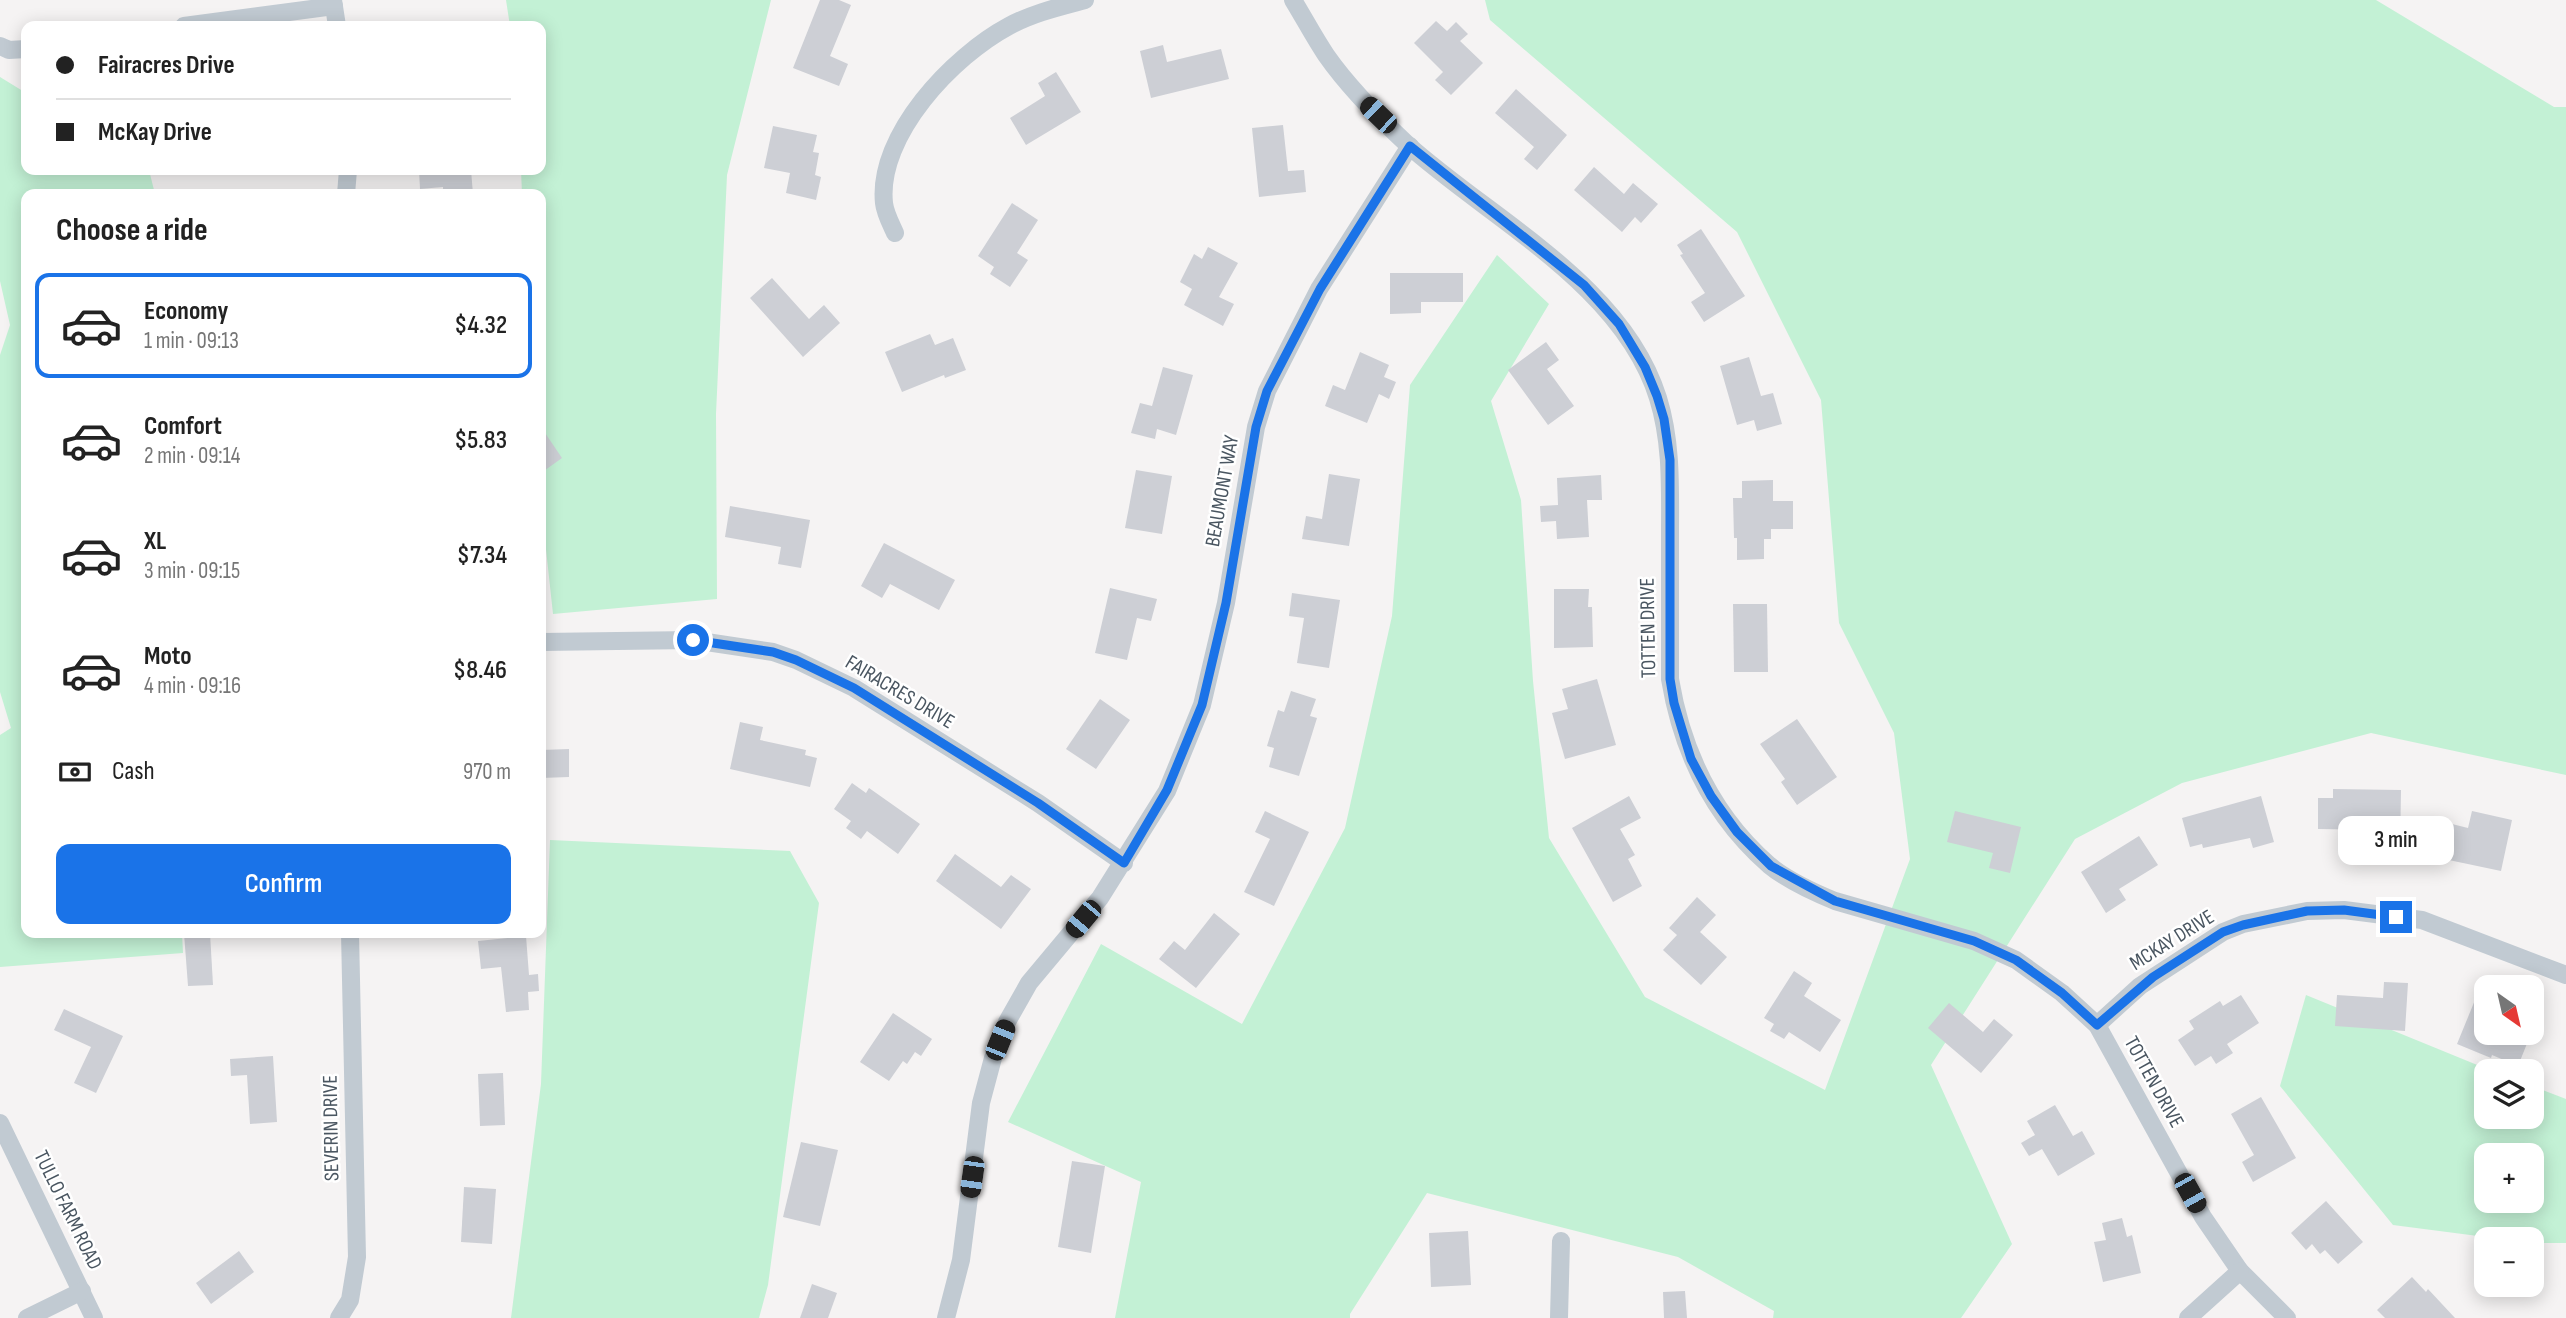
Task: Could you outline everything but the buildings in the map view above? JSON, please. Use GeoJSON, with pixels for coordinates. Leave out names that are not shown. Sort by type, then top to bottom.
{"type":"FeatureCollection","features":[{"type":"Feature","properties":{"kind":"street"},"geometry":{"type":"LineString","coordinates":[[895,233],[884,206],[884,184],[892,153],[907,124],[929,93],[950,69],[981,43],[1010,25],[1044,10],[1085,0]]}},
{"type":"Feature","properties":{"kind":"street","name":"TOTTEN DRIVE"},"geometry":{"type":"LineString","coordinates":[[1293,0],[1326,55],[1358,96],[1410,146],[1584,285],[1619,324],[1645,367],[1664,419],[1670,460],[1670,679],[1674,703],[1691,759],[1711,796],[1737,832],[1771,866],[1821,895],[1974,941],[2016,960],[2062,993],[2097,1025],[2203,1217],[2240,1272],[2287,1318]]}},
{"type":"Feature","properties":{"kind":"street"},"geometry":{"type":"LineString","coordinates":[[217,21],[334,3],[336,21]]}},
{"type":"Feature","properties":{"kind":"street"},"geometry":{"type":"LineString","coordinates":[[0,46],[9,50],[21,49]]}},
{"type":"Feature","properties":{"kind":"street","name":"BEAUMONT WAY"},"geometry":{"type":"LineString","coordinates":[[946,1318],[961,1259],[981,1103],[993,1058],[1007,1022],[1029,983],[1100,898],[1167,790],[1202,705],[1226,603],[1256,427],[1267,391],[1320,289],[1410,146]]}},
{"type":"Feature","properties":{"kind":"street","name":"FAIRACRES DRIVE"},"geometry":{"type":"LineString","coordinates":[[546,642],[693,640],[773,652],[796,660],[854,688],[1038,803],[1124,863]]}},
{"type":"Feature","properties":{"kind":"street","name":"MCKAY DRIVE"},"geometry":{"type":"LineString","coordinates":[[2097,1025],[2140,986],[2223,932],[2307,911],[2344,910],[2422,920],[2566,975]]}},
{"type":"Feature","properties":{"kind":"street","name":"SEVERIN DRIVE"},"geometry":{"type":"LineString","coordinates":[[339,1318],[350,1300],[357,1257],[349,938]]}},
{"type":"Feature","properties":{"kind":"street","name":"TULLO FARM ROAD"},"geometry":{"type":"LineString","coordinates":[[0,1123],[94,1318]]}},
{"type":"Feature","properties":{"kind":"street"},"geometry":{"type":"LineString","coordinates":[[1559,1318],[1561,1241]]}},
{"type":"Feature","properties":{"kind":"street"},"geometry":{"type":"LineString","coordinates":[[2188,1318],[2240,1272]]}},
{"type":"Feature","properties":{"kind":"street"},"geometry":{"type":"LineString","coordinates":[[27,1318],[82,1291]]}},
{"type":"Feature","properties":{"kind":"green space"},"geometry":{"type":"Polygon","coordinates":[[[506,0],[771,0],[727,175],[716,414],[717,599],[553,614],[546,549],[546,189],[522,189],[521,175],[546,175],[546,21],[509,21],[506,0]]]}},
{"type":"Feature","properties":{"kind":"green space"},"geometry":{"type":"Polygon","coordinates":[[[1485,0],[2376,0],[2554,107],[2566,107],[2566,775],[2371,733],[2182,783],[2075,839],[1931,1065],[2012,1244],[1961,1318],[1773,1318],[1774,1311],[1678,1257],[1427,1193],[1350,1318],[1115,1318],[1141,1182],[1008,1122],[1101,944],[1242,1024],[1345,828],[1392,616],[1410,385],[1497,255],[1549,304],[1491,401],[1521,500],[1533,681],[1549,838],[1645,997],[1825,1090],[1910,859],[1894,733],[1839,623],[1821,400],[1737,232],[1490,20],[1485,0]]]}},
{"type":"Feature","properties":{"kind":"green space"},"geometry":{"type":"Polygon","coordinates":[[[0,77],[21,90],[21,175],[150,175],[154,189],[21,189],[21,938],[182,938],[183,953],[0,967],[0,735],[11,728],[0,692],[0,355],[10,325],[0,281],[0,77]]]}},
{"type":"Feature","properties":{"kind":"green space"},"geometry":{"type":"Polygon","coordinates":[[[550,840],[790,851],[819,903],[768,1285],[759,1318],[511,1318],[541,1084],[550,840]]]}},
{"type":"Feature","properties":{"kind":"green space"},"geometry":{"type":"Polygon","coordinates":[[[2306,995],[2474,1064],[2474,1129],[2544,1129],[2544,1091],[2566,1099],[2566,1243],[2544,1243],[2544,1227],[2474,1227],[2474,1236],[2393,1225],[2280,1086],[2306,995]]]}},
{"type":"Feature","properties":{"kind":"route"},"geometry":{"type":"LineString","coordinates":[[693,640],[773,652],[854,688],[1038,803],[1124,863],[1167,790],[1202,705],[1226,603],[1256,427],[1267,391],[1320,289],[1410,146],[1584,285],[1619,324],[1645,367],[1664,419],[1670,460],[1670,679],[1674,703],[1691,759],[1711,796],[1737,832],[1771,866],[1835,901],[1974,941],[2016,960],[2062,993],[2097,1025],[2140,986],[2223,932],[2307,911],[2344,910],[2396,917]]}}]}
